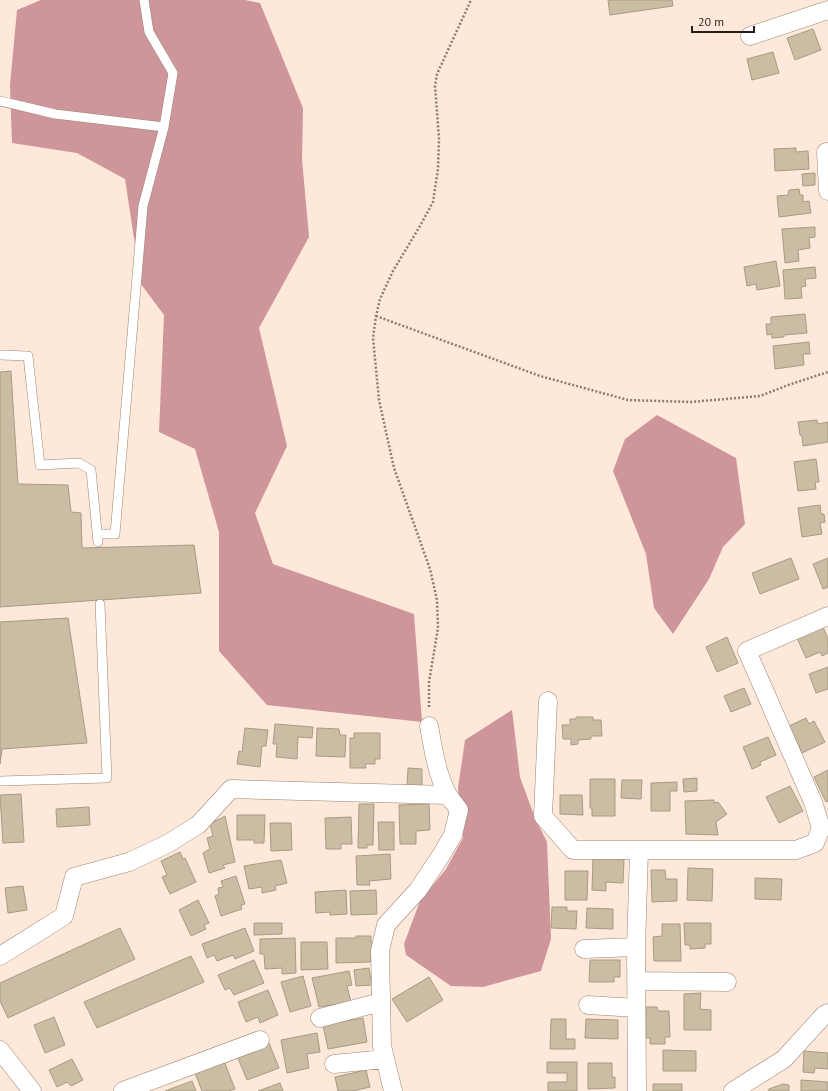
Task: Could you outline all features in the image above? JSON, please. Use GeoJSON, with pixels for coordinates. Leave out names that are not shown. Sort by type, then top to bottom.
{"type":"FeatureCollection","features":[{"type":"Feature","properties":{"kind":"street"},"geometry":{"type":"LineString","coordinates":[[750,36],[828,10]]}},
{"type":"Feature","properties":{"kind":"street"},"geometry":{"type":"LineString","coordinates":[[828,152],[826,152],[828,190]]}},
{"type":"Feature","properties":{"kind":"street"},"geometry":{"type":"LineString","coordinates":[[548,701],[543,816],[573,850],[796,850],[815,843],[821,828],[813,802],[748,650],[828,616]]}},
{"type":"Feature","properties":{"kind":"street"},"geometry":{"type":"LineString","coordinates":[[393,1091],[382,1046],[380,951],[386,925],[418,890],[452,835],[459,810],[448,794],[436,760],[429,726]]}},
{"type":"Feature","properties":{"kind":"street"},"geometry":{"type":"LineString","coordinates":[[0,956],[64,916],[74,877],[129,862],[166,844],[198,825],[231,789],[448,794]]}},
{"type":"Feature","properties":{"kind":"street"},"geometry":{"type":"LineString","coordinates":[[637,1091],[636,947],[639,851]]}},
{"type":"Feature","properties":{"kind":"street"},"geometry":{"type":"LineString","coordinates":[[584,949],[636,947]]}},
{"type":"Feature","properties":{"kind":"street"},"geometry":{"type":"LineString","coordinates":[[636,981],[727,982]]}},
{"type":"Feature","properties":{"kind":"street"},"geometry":{"type":"LineString","coordinates":[[320,1018],[381,1002]]}},
{"type":"Feature","properties":{"kind":"street"},"geometry":{"type":"LineString","coordinates":[[588,1005],[636,1008]]}},
{"type":"Feature","properties":{"kind":"street"},"geometry":{"type":"LineString","coordinates":[[733,1091],[784,1059],[824,1015],[828,1013]]}},
{"type":"Feature","properties":{"kind":"street"},"geometry":{"type":"LineString","coordinates":[[123,1091],[260,1040]]}},
{"type":"Feature","properties":{"kind":"street"},"geometry":{"type":"LineString","coordinates":[[0,1050],[32,1091]]}},
{"type":"Feature","properties":{"kind":"street"},"geometry":{"type":"LineString","coordinates":[[334,1064],[385,1059]]}},
{"type":"Feature","properties":{"kind":"lane"},"geometry":{"type":"LineString","coordinates":[[0,355],[28,356],[40,464],[79,463],[90,470],[98,538],[115,534],[143,206],[164,127],[172,73],[149,32],[144,0]]}},
{"type":"Feature","properties":{"kind":"lane"},"geometry":{"type":"LineString","coordinates":[[0,101],[55,114],[164,127]]}},
{"type":"Feature","properties":{"kind":"lane"},"geometry":{"type":"LineString","coordinates":[[0,781],[107,778],[100,604]]}},
{"type":"Feature","properties":{"kind":"path"},"geometry":{"type":"LineString","coordinates":[[429,726],[429,682],[438,628],[438,600],[430,569],[394,468],[379,400],[373,338],[380,299],[392,271],[433,202],[438,169],[440,138],[435,86],[437,74],[471,0]]}},
{"type":"Feature","properties":{"kind":"path"},"geometry":{"type":"LineString","coordinates":[[376,316],[540,376],[628,400],[691,402],[760,396],[828,372]]}},
{"type":"Feature","properties":{"kind":"shaded area"},"geometry":{"type":"Polygon","coordinates":[[[41,0],[245,0],[260,3],[303,108],[302,159],[309,237],[259,328],[287,446],[255,513],[273,564],[414,614],[422,722],[267,705],[219,651],[219,532],[195,449],[159,432],[164,315],[141,284],[125,179],[77,153],[12,143],[10,85],[17,10],[41,0]]]}},
{"type":"Feature","properties":{"kind":"shaded area"},"geometry":{"type":"Polygon","coordinates":[[[657,415],[736,458],[745,524],[723,547],[709,579],[673,634],[654,608],[646,554],[613,471],[625,439],[657,415]]]}},
{"type":"Feature","properties":{"kind":"shaded area"},"geometry":{"type":"Polygon","coordinates":[[[512,710],[520,777],[535,818],[547,842],[551,939],[541,971],[483,987],[451,986],[406,955],[404,944],[420,901],[446,869],[463,838],[458,788],[465,740],[512,710]]]}},
{"type":"Feature","properties":{"kind":"building"},"geometry":{"type":"Polygon","coordinates":[[[608,0],[672,0],[673,6],[610,15],[608,0]]]}},
{"type":"Feature","properties":{"kind":"building"},"geometry":{"type":"Polygon","coordinates":[[[813,29],[821,50],[795,60],[787,38],[813,29]]]}},
{"type":"Feature","properties":{"kind":"building"},"geometry":{"type":"Polygon","coordinates":[[[773,52],[779,73],[752,80],[747,59],[773,52]]]}},
{"type":"Feature","properties":{"kind":"building"},"geometry":{"type":"Polygon","coordinates":[[[796,148],[796,152],[808,151],[809,169],[775,171],[774,149],[796,148]]]}},
{"type":"Feature","properties":{"kind":"building"},"geometry":{"type":"Polygon","coordinates":[[[815,173],[815,185],[803,186],[802,174],[815,173]]]}},
{"type":"Feature","properties":{"kind":"building"},"geometry":{"type":"Polygon","coordinates":[[[799,189],[800,195],[803,195],[803,202],[809,201],[811,213],[779,217],[777,196],[788,195],[789,190],[799,189]]]}},
{"type":"Feature","properties":{"kind":"building"},"geometry":{"type":"Polygon","coordinates":[[[815,227],[815,237],[809,238],[810,248],[798,250],[799,261],[785,263],[782,229],[815,227]]]}},
{"type":"Feature","properties":{"kind":"building"},"geometry":{"type":"Polygon","coordinates":[[[776,261],[780,286],[757,290],[756,284],[747,286],[744,267],[776,261]]]}},
{"type":"Feature","properties":{"kind":"building"},"geometry":{"type":"Polygon","coordinates":[[[815,267],[816,278],[805,279],[806,286],[801,287],[802,298],[785,299],[783,270],[815,267]]]}},
{"type":"Feature","properties":{"kind":"building"},"geometry":{"type":"Polygon","coordinates":[[[805,314],[807,333],[784,335],[784,337],[772,338],[772,334],[767,335],[766,324],[771,324],[771,317],[805,314]]]}},
{"type":"Feature","properties":{"kind":"building"},"geometry":{"type":"Polygon","coordinates":[[[809,342],[810,354],[803,354],[804,365],[775,369],[773,346],[809,342]]]}},
{"type":"Feature","properties":{"kind":"building"},"geometry":{"type":"Polygon","coordinates":[[[11,371],[18,484],[68,485],[71,512],[81,513],[82,548],[194,545],[201,593],[0,607],[0,372],[11,371]]]}},
{"type":"Feature","properties":{"kind":"building"},"geometry":{"type":"Polygon","coordinates":[[[817,420],[818,424],[828,422],[828,442],[803,446],[798,422],[817,420]]]}},
{"type":"Feature","properties":{"kind":"building"},"geometry":{"type":"Polygon","coordinates":[[[816,459],[819,482],[815,482],[816,489],[798,491],[794,462],[816,459]]]}},
{"type":"Feature","properties":{"kind":"building"},"geometry":{"type":"Polygon","coordinates":[[[820,505],[821,514],[824,514],[825,522],[820,523],[822,534],[802,537],[798,508],[820,505]]]}},
{"type":"Feature","properties":{"kind":"building"},"geometry":{"type":"Polygon","coordinates":[[[791,558],[799,579],[760,594],[752,573],[791,558]]]}},
{"type":"Feature","properties":{"kind":"building"},"geometry":{"type":"Polygon","coordinates":[[[828,558],[828,587],[823,589],[813,564],[828,558]]]}},
{"type":"Feature","properties":{"kind":"building"},"geometry":{"type":"Polygon","coordinates":[[[68,618],[87,743],[2,749],[0,764],[0,622],[68,618]]]}},
{"type":"Feature","properties":{"kind":"building"},"geometry":{"type":"Polygon","coordinates":[[[823,627],[828,639],[828,653],[822,656],[820,652],[806,658],[797,638],[823,627]]]}},
{"type":"Feature","properties":{"kind":"building"},"geometry":{"type":"Polygon","coordinates":[[[727,637],[738,663],[717,672],[706,647],[727,637]]]}},
{"type":"Feature","properties":{"kind":"building"},"geometry":{"type":"Polygon","coordinates":[[[828,667],[828,689],[816,693],[809,674],[828,667]]]}},
{"type":"Feature","properties":{"kind":"building"},"geometry":{"type":"Polygon","coordinates":[[[744,688],[751,704],[731,712],[724,696],[744,688]]]}},
{"type":"Feature","properties":{"kind":"building"},"geometry":{"type":"Polygon","coordinates":[[[576,717],[593,717],[593,720],[601,720],[602,736],[591,736],[591,739],[578,740],[578,744],[571,745],[571,739],[563,739],[562,725],[570,725],[570,719],[576,719],[576,717]]]}},
{"type":"Feature","properties":{"kind":"building"},"geometry":{"type":"Polygon","coordinates":[[[806,718],[809,724],[814,721],[825,742],[802,753],[789,726],[806,718]]]}},
{"type":"Feature","properties":{"kind":"building"},"geometry":{"type":"Polygon","coordinates":[[[275,724],[313,727],[312,738],[298,737],[297,759],[276,757],[277,744],[273,744],[275,724]]]}},
{"type":"Feature","properties":{"kind":"building"},"geometry":{"type":"Polygon","coordinates":[[[245,728],[268,730],[266,746],[262,746],[260,767],[237,764],[239,751],[242,752],[245,728]]]}},
{"type":"Feature","properties":{"kind":"building"},"geometry":{"type":"Polygon","coordinates":[[[317,728],[339,729],[340,735],[346,735],[345,757],[316,756],[317,728]]]}},
{"type":"Feature","properties":{"kind":"building"},"geometry":{"type":"Polygon","coordinates":[[[354,733],[380,733],[380,759],[375,759],[375,764],[365,764],[366,768],[350,768],[350,738],[354,738],[354,733]]]}},
{"type":"Feature","properties":{"kind":"building"},"geometry":{"type":"Polygon","coordinates":[[[768,737],[776,755],[760,762],[761,765],[752,769],[743,747],[768,737]]]}},
{"type":"Feature","properties":{"kind":"building"},"geometry":{"type":"Polygon","coordinates":[[[408,768],[422,769],[422,787],[407,786],[408,768]]]}},
{"type":"Feature","properties":{"kind":"building"},"geometry":{"type":"Polygon","coordinates":[[[828,770],[828,801],[826,802],[814,777],[828,770]]]}},
{"type":"Feature","properties":{"kind":"building"},"geometry":{"type":"Polygon","coordinates":[[[697,778],[697,791],[684,792],[683,779],[697,778]]]}},
{"type":"Feature","properties":{"kind":"building"},"geometry":{"type":"Polygon","coordinates":[[[590,779],[615,779],[615,816],[592,816],[592,808],[590,808],[590,779]]]}},
{"type":"Feature","properties":{"kind":"building"},"geometry":{"type":"Polygon","coordinates":[[[622,780],[642,780],[641,799],[621,798],[622,780]]]}},
{"type":"Feature","properties":{"kind":"building"},"geometry":{"type":"Polygon","coordinates":[[[677,782],[677,791],[670,791],[670,811],[651,811],[651,783],[677,782]]]}},
{"type":"Feature","properties":{"kind":"building"},"geometry":{"type":"Polygon","coordinates":[[[790,786],[803,811],[779,823],[766,797],[790,786]]]}},
{"type":"Feature","properties":{"kind":"building"},"geometry":{"type":"Polygon","coordinates":[[[21,794],[24,842],[3,843],[0,795],[21,794]]]}},
{"type":"Feature","properties":{"kind":"building"},"geometry":{"type":"Polygon","coordinates":[[[560,795],[582,795],[583,815],[560,814],[560,795]]]}},
{"type":"Feature","properties":{"kind":"building"},"geometry":{"type":"Polygon","coordinates":[[[714,800],[714,803],[718,802],[727,814],[716,822],[718,835],[686,834],[685,801],[714,800]]]}},
{"type":"Feature","properties":{"kind":"building"},"geometry":{"type":"Polygon","coordinates":[[[359,804],[374,804],[373,845],[367,845],[367,848],[358,848],[359,804]]]}},
{"type":"Feature","properties":{"kind":"building"},"geometry":{"type":"Polygon","coordinates":[[[429,804],[430,830],[416,831],[416,844],[400,844],[399,805],[429,804]]]}},
{"type":"Feature","properties":{"kind":"building"},"geometry":{"type":"Polygon","coordinates":[[[89,807],[90,825],[57,827],[56,809],[89,807]]]}},
{"type":"Feature","properties":{"kind":"building"},"geometry":{"type":"Polygon","coordinates":[[[237,815],[265,815],[264,843],[254,843],[254,840],[237,840],[237,815]]]}},
{"type":"Feature","properties":{"kind":"building"},"geometry":{"type":"Polygon","coordinates":[[[225,816],[235,862],[223,865],[225,868],[209,873],[203,853],[210,849],[207,838],[213,836],[210,824],[225,816]]]}},
{"type":"Feature","properties":{"kind":"building"},"geometry":{"type":"Polygon","coordinates":[[[351,817],[352,844],[341,844],[341,849],[326,849],[325,818],[351,817]]]}},
{"type":"Feature","properties":{"kind":"building"},"geometry":{"type":"Polygon","coordinates":[[[378,822],[394,822],[394,850],[379,850],[378,822]]]}},
{"type":"Feature","properties":{"kind":"building"},"geometry":{"type":"Polygon","coordinates":[[[270,823],[291,823],[292,850],[271,851],[270,823]]]}},
{"type":"Feature","properties":{"kind":"building"},"geometry":{"type":"Polygon","coordinates":[[[180,852],[183,859],[185,858],[196,882],[170,894],[162,877],[167,875],[161,861],[180,852]]]}},
{"type":"Feature","properties":{"kind":"building"},"geometry":{"type":"Polygon","coordinates":[[[390,854],[391,879],[369,881],[370,885],[357,885],[356,856],[390,854]]]}},
{"type":"Feature","properties":{"kind":"building"},"geometry":{"type":"Polygon","coordinates":[[[593,858],[624,859],[623,883],[606,882],[606,891],[592,890],[593,858]]]}},
{"type":"Feature","properties":{"kind":"building"},"geometry":{"type":"Polygon","coordinates":[[[281,860],[287,883],[275,886],[276,890],[262,893],[262,887],[249,889],[244,866],[281,860]]]}},
{"type":"Feature","properties":{"kind":"building"},"geometry":{"type":"Polygon","coordinates":[[[688,868],[713,869],[712,901],[687,900],[688,868]]]}},
{"type":"Feature","properties":{"kind":"building"},"geometry":{"type":"Polygon","coordinates":[[[651,870],[665,870],[666,879],[677,879],[677,901],[652,902],[651,870]]]}},
{"type":"Feature","properties":{"kind":"building"},"geometry":{"type":"Polygon","coordinates":[[[565,871],[588,871],[587,900],[565,900],[565,871]]]}},
{"type":"Feature","properties":{"kind":"building"},"geometry":{"type":"Polygon","coordinates":[[[236,876],[245,904],[241,905],[242,909],[221,916],[215,896],[219,894],[218,888],[223,887],[221,881],[236,876]]]}},
{"type":"Feature","properties":{"kind":"building"},"geometry":{"type":"Polygon","coordinates":[[[755,878],[782,879],[781,900],[755,899],[755,878]]]}},
{"type":"Feature","properties":{"kind":"building"},"geometry":{"type":"Polygon","coordinates":[[[23,886],[27,910],[8,913],[5,888],[23,886]]]}},
{"type":"Feature","properties":{"kind":"building"},"geometry":{"type":"Polygon","coordinates":[[[346,890],[347,914],[330,915],[330,912],[316,913],[315,892],[346,890]]]}},
{"type":"Feature","properties":{"kind":"building"},"geometry":{"type":"Polygon","coordinates":[[[376,890],[377,914],[351,915],[350,891],[376,890]]]}},
{"type":"Feature","properties":{"kind":"building"},"geometry":{"type":"Polygon","coordinates":[[[198,900],[209,923],[204,925],[206,929],[191,936],[179,910],[198,900]]]}},
{"type":"Feature","properties":{"kind":"building"},"geometry":{"type":"Polygon","coordinates":[[[552,907],[567,907],[567,911],[577,911],[576,929],[551,928],[552,907]]]}},
{"type":"Feature","properties":{"kind":"building"},"geometry":{"type":"Polygon","coordinates":[[[587,908],[613,909],[613,929],[586,928],[587,908]]]}},
{"type":"Feature","properties":{"kind":"building"},"geometry":{"type":"Polygon","coordinates":[[[254,923],[282,923],[282,934],[254,935],[254,923]]]}},
{"type":"Feature","properties":{"kind":"building"},"geometry":{"type":"Polygon","coordinates":[[[684,923],[711,923],[711,944],[705,944],[705,948],[690,949],[690,945],[685,945],[684,923]]]}},
{"type":"Feature","properties":{"kind":"building"},"geometry":{"type":"Polygon","coordinates":[[[662,924],[680,924],[681,961],[654,961],[653,937],[662,936],[662,924]]]}},
{"type":"Feature","properties":{"kind":"building"},"geometry":{"type":"Polygon","coordinates":[[[120,928],[135,959],[8,1018],[0,1001],[0,983],[120,928]]]}},
{"type":"Feature","properties":{"kind":"building"},"geometry":{"type":"Polygon","coordinates":[[[245,928],[254,951],[235,959],[233,955],[217,961],[214,955],[207,958],[202,944],[245,928]]]}},
{"type":"Feature","properties":{"kind":"building"},"geometry":{"type":"Polygon","coordinates":[[[356,936],[371,936],[371,942],[375,943],[370,962],[336,963],[336,938],[356,938],[356,936]]]}},
{"type":"Feature","properties":{"kind":"building"},"geometry":{"type":"Polygon","coordinates":[[[295,938],[296,973],[282,974],[282,968],[265,969],[264,954],[260,954],[260,939],[295,938]]]}},
{"type":"Feature","properties":{"kind":"building"},"geometry":{"type":"Polygon","coordinates":[[[301,942],[327,942],[328,969],[301,970],[301,942]]]}},
{"type":"Feature","properties":{"kind":"building"},"geometry":{"type":"Polygon","coordinates":[[[191,956],[204,982],[97,1028],[84,1002],[191,956]]]}},
{"type":"Feature","properties":{"kind":"building"},"geometry":{"type":"Polygon","coordinates":[[[254,960],[264,983],[234,995],[230,988],[225,990],[218,975],[254,960]]]}},
{"type":"Feature","properties":{"kind":"building"},"geometry":{"type":"Polygon","coordinates":[[[590,960],[620,960],[620,977],[614,977],[614,982],[589,982],[590,960]]]}},
{"type":"Feature","properties":{"kind":"building"},"geometry":{"type":"Polygon","coordinates":[[[369,968],[372,985],[356,986],[354,970],[369,968]]]}},
{"type":"Feature","properties":{"kind":"building"},"geometry":{"type":"Polygon","coordinates":[[[349,971],[352,985],[347,986],[351,1002],[319,1007],[312,978],[349,971]]]}},
{"type":"Feature","properties":{"kind":"building"},"geometry":{"type":"Polygon","coordinates":[[[303,976],[311,1006],[290,1012],[281,982],[303,976]]]}},
{"type":"Feature","properties":{"kind":"building"},"geometry":{"type":"Polygon","coordinates":[[[429,977],[443,1000],[407,1022],[392,999],[429,977]]]}},
{"type":"Feature","properties":{"kind":"building"},"geometry":{"type":"Polygon","coordinates":[[[268,990],[278,1015],[260,1023],[258,1017],[246,1022],[238,1002],[268,990]]]}},
{"type":"Feature","properties":{"kind":"building"},"geometry":{"type":"Polygon","coordinates":[[[701,993],[700,1009],[711,1010],[711,1030],[684,1030],[684,994],[701,993]]]}},
{"type":"Feature","properties":{"kind":"building"},"geometry":{"type":"Polygon","coordinates":[[[646,1007],[657,1007],[658,1011],[669,1011],[670,1037],[665,1037],[665,1044],[650,1044],[650,1038],[646,1038],[646,1007]]]}},
{"type":"Feature","properties":{"kind":"building"},"geometry":{"type":"Polygon","coordinates":[[[54,1017],[65,1045],[45,1053],[34,1025],[54,1017]]]}},
{"type":"Feature","properties":{"kind":"building"},"geometry":{"type":"Polygon","coordinates":[[[363,1018],[367,1042],[328,1049],[323,1025],[363,1018]]]}},
{"type":"Feature","properties":{"kind":"building"},"geometry":{"type":"Polygon","coordinates":[[[551,1019],[566,1019],[566,1039],[575,1039],[575,1049],[550,1049],[551,1019]]]}},
{"type":"Feature","properties":{"kind":"building"},"geometry":{"type":"Polygon","coordinates":[[[586,1019],[618,1020],[618,1039],[585,1038],[586,1019]]]}},
{"type":"Feature","properties":{"kind":"building"},"geometry":{"type":"Polygon","coordinates":[[[317,1033],[320,1052],[307,1054],[309,1068],[287,1073],[281,1040],[317,1033]]]}},
{"type":"Feature","properties":{"kind":"building"},"geometry":{"type":"Polygon","coordinates":[[[269,1043],[279,1068],[247,1080],[237,1056],[269,1043]]]}},
{"type":"Feature","properties":{"kind":"building"},"geometry":{"type":"Polygon","coordinates":[[[663,1050],[696,1051],[696,1071],[663,1071],[663,1050]]]}},
{"type":"Feature","properties":{"kind":"building"},"geometry":{"type":"Polygon","coordinates":[[[804,1051],[828,1053],[828,1069],[815,1068],[814,1073],[803,1072],[804,1051]]]}},
{"type":"Feature","properties":{"kind":"building"},"geometry":{"type":"Polygon","coordinates":[[[72,1059],[83,1080],[71,1086],[67,1082],[57,1087],[49,1070],[72,1059]]]}},
{"type":"Feature","properties":{"kind":"building"},"geometry":{"type":"Polygon","coordinates":[[[224,1061],[235,1089],[229,1091],[202,1091],[195,1073],[224,1061]]]}},
{"type":"Feature","properties":{"kind":"building"},"geometry":{"type":"Polygon","coordinates":[[[547,1062],[577,1062],[577,1091],[548,1091],[548,1082],[567,1082],[567,1073],[547,1073],[547,1062]]]}},
{"type":"Feature","properties":{"kind":"building"},"geometry":{"type":"Polygon","coordinates":[[[588,1063],[612,1063],[612,1077],[615,1077],[615,1088],[588,1089],[588,1063]]]}},
{"type":"Feature","properties":{"kind":"building"},"geometry":{"type":"Polygon","coordinates":[[[366,1070],[370,1087],[353,1091],[338,1091],[335,1077],[366,1070]]]}},
{"type":"Feature","properties":{"kind":"building"},"geometry":{"type":"Polygon","coordinates":[[[801,1080],[828,1082],[828,1091],[801,1091],[801,1080]]]}},
{"type":"Feature","properties":{"kind":"building"},"geometry":{"type":"Polygon","coordinates":[[[192,1081],[196,1091],[165,1091],[192,1081]]]}},
{"type":"Feature","properties":{"kind":"building"},"geometry":{"type":"Polygon","coordinates":[[[280,1083],[283,1091],[258,1091],[280,1083]]]}},
{"type":"Feature","properties":{"kind":"building"},"geometry":{"type":"Polygon","coordinates":[[[653,1084],[682,1084],[682,1091],[653,1091],[653,1084]]]}},
{"type":"Feature","properties":{"kind":"building"},"geometry":{"type":"Polygon","coordinates":[[[783,1084],[789,1085],[789,1091],[768,1091],[769,1089],[783,1084]]]}}]}
